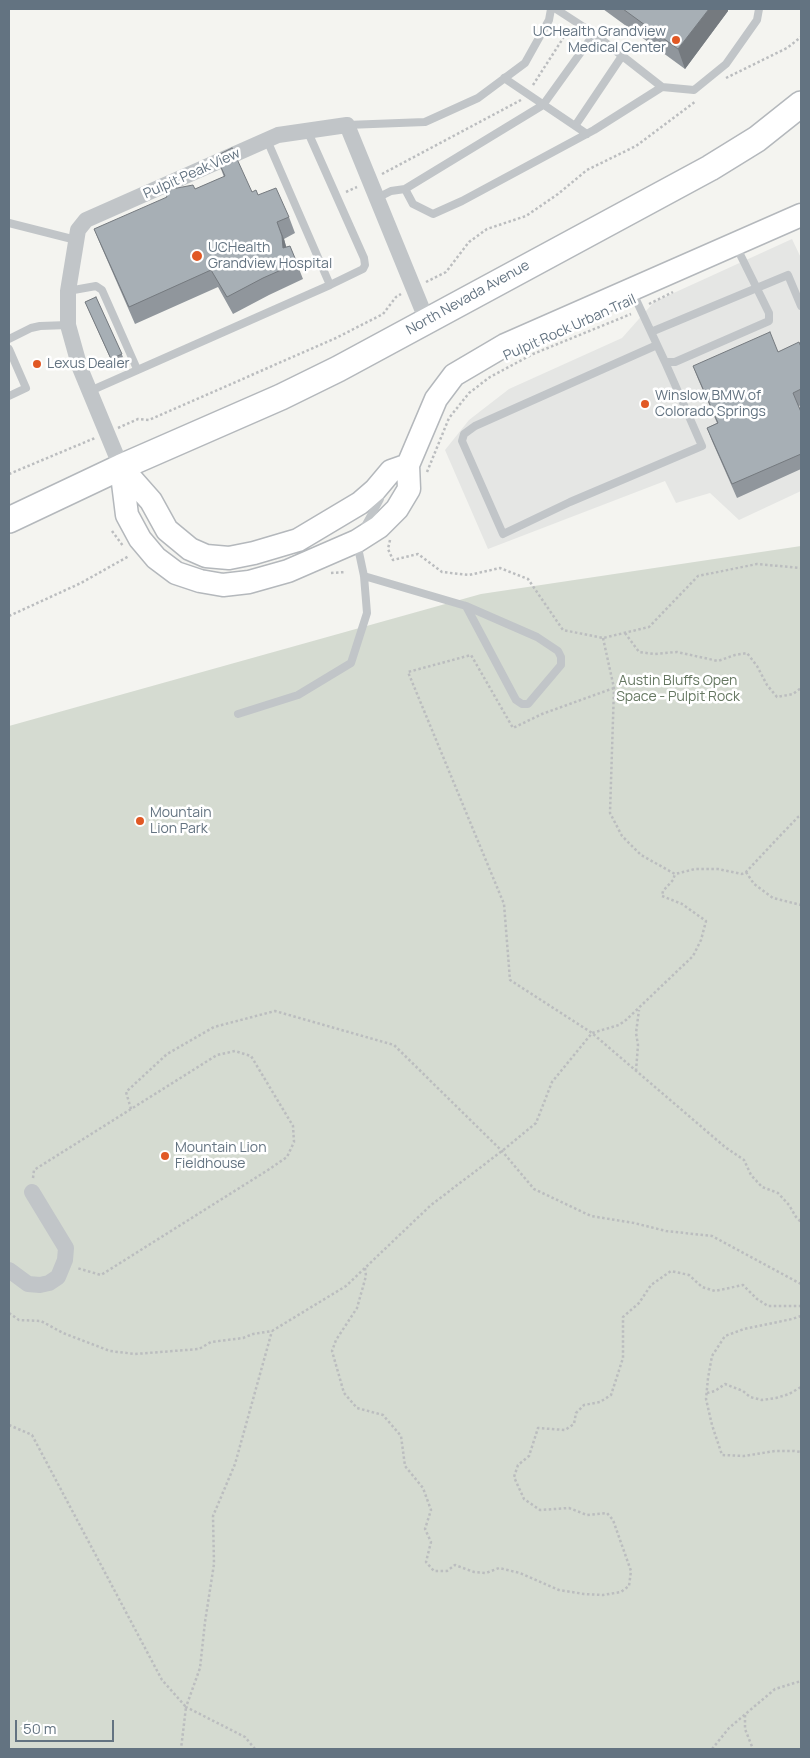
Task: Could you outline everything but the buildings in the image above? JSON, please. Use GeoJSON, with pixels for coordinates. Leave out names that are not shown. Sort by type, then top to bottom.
{"type":"FeatureCollection","features":[{"type":"Feature","properties":{"kind":"main road","name":"North Nevada Avenue"},"geometry":{"type":"LineString","coordinates":[[9,520],[121,467],[281,397],[338,369],[710,168],[756,139],[801,104]]}},
{"type":"Feature","properties":{"kind":"main road"},"geometry":{"type":"LineString","coordinates":[[121,467],[128,515],[140,540],[156,558],[176,573],[200,581],[224,585],[249,582],[288,571],[357,542],[379,528],[397,508],[409,489],[417,470],[436,399],[454,375],[505,345],[636,299],[735,244],[801,216]]}},
{"type":"Feature","properties":{"kind":"main road"},"geometry":{"type":"LineString","coordinates":[[121,467],[151,502],[167,530],[190,549],[206,556],[229,558],[298,540],[360,503],[392,471],[417,470]]}},
{"type":"Feature","properties":{"kind":"street","name":"Pulpit Peak View"},"geometry":{"type":"LineString","coordinates":[[121,467],[80,368],[68,325],[68,291],[78,230],[86,220],[283,133],[347,125]]}},
{"type":"Feature","properties":{"kind":"street"},"geometry":{"type":"LineString","coordinates":[[347,125],[427,321]]}},
{"type":"Feature","properties":{"kind":"street"},"geometry":{"type":"LineString","coordinates":[[9,1270],[28,1284],[40,1285],[50,1283],[58,1277],[65,1260],[66,1248],[32,1192]]}},
{"type":"Feature","properties":{"kind":"lane"},"geometry":{"type":"LineString","coordinates":[[347,125],[425,122],[478,98],[524,63],[549,20],[551,9]]}},
{"type":"Feature","properties":{"kind":"lane"},"geometry":{"type":"LineString","coordinates":[[556,9],[593,33],[662,87],[694,90],[726,64],[756,20],[759,9]]}},
{"type":"Feature","properties":{"kind":"lane"},"geometry":{"type":"LineString","coordinates":[[377,198],[391,191],[405,189],[543,104],[593,33]]}},
{"type":"Feature","properties":{"kind":"lane"},"geometry":{"type":"LineString","coordinates":[[575,126],[622,56]]}},
{"type":"Feature","properties":{"kind":"lane"},"geometry":{"type":"LineString","coordinates":[[504,78],[587,134]]}},
{"type":"Feature","properties":{"kind":"lane"},"geometry":{"type":"LineString","coordinates":[[405,189],[413,204],[433,214],[462,201],[587,134],[662,87]]}},
{"type":"Feature","properties":{"kind":"lane"},"geometry":{"type":"LineString","coordinates":[[89,391],[330,285],[363,268],[365,264],[364,258],[307,130]]}},
{"type":"Feature","properties":{"kind":"lane"},"geometry":{"type":"LineString","coordinates":[[267,140],[330,285]]}},
{"type":"Feature","properties":{"kind":"lane"},"geometry":{"type":"LineString","coordinates":[[9,222],[76,240]]}},
{"type":"Feature","properties":{"kind":"lane"},"geometry":{"type":"LineString","coordinates":[[665,362],[675,362],[769,321],[769,313],[735,244]]}},
{"type":"Feature","properties":{"kind":"lane"},"geometry":{"type":"LineString","coordinates":[[651,332],[788,275],[801,306]]}},
{"type":"Feature","properties":{"kind":"lane"},"geometry":{"type":"LineString","coordinates":[[68,291],[96,286],[102,290],[137,369]]}},
{"type":"Feature","properties":{"kind":"lane"},"geometry":{"type":"LineString","coordinates":[[636,299],[665,362],[702,446],[570,502],[503,534],[462,441],[464,434],[475,426],[657,345]]}},
{"type":"Feature","properties":{"kind":"lane"},"geometry":{"type":"LineString","coordinates":[[9,339],[30,328],[68,325]]}},
{"type":"Feature","properties":{"kind":"lane"},"geometry":{"type":"LineString","coordinates":[[9,349],[26,388],[9,396]]}},
{"type":"Feature","properties":{"kind":"lane"},"geometry":{"type":"LineString","coordinates":[[238,714],[298,695],[351,663],[367,613],[364,576],[357,542],[380,499],[375,490]]}},
{"type":"Feature","properties":{"kind":"lane"},"geometry":{"type":"LineString","coordinates":[[364,576],[466,606],[537,637],[558,651],[561,657],[560,666],[528,704],[522,704],[516,700],[466,606]]}},
{"type":"Feature","properties":{"kind":"path"},"geometry":{"type":"LineString","coordinates":[[533,85],[569,29]]}},
{"type":"Feature","properties":{"kind":"path"},"geometry":{"type":"LineString","coordinates":[[726,78],[786,48],[801,37]]}},
{"type":"Feature","properties":{"kind":"path"},"geometry":{"type":"LineString","coordinates":[[377,177],[522,100]]}},
{"type":"Feature","properties":{"kind":"path"},"geometry":{"type":"LineString","coordinates":[[129,423],[138,419],[149,420],[336,338],[383,314],[396,298],[413,287],[446,272],[469,242],[487,229],[526,216],[558,194],[587,170],[636,146],[696,100]]}},
{"type":"Feature","properties":{"kind":"path"},"geometry":{"type":"LineString","coordinates":[[336,197],[363,184]]}},
{"type":"Feature","properties":{"kind":"path","name":"Pulpit Rock Urban Trail"},"geometry":{"type":"LineString","coordinates":[[417,470],[449,418],[469,393],[490,376],[533,354],[628,316],[636,299],[675,291]]}},
{"type":"Feature","properties":{"kind":"path"},"geometry":{"type":"LineString","coordinates":[[9,474],[78,446]]}},
{"type":"Feature","properties":{"kind":"path"},"geometry":{"type":"LineString","coordinates":[[391,533],[388,549],[393,560],[418,554],[442,572],[469,575],[500,568],[528,579],[563,630],[603,638],[649,627],[698,576],[757,564],[801,568]]}},
{"type":"Feature","properties":{"kind":"path"},"geometry":{"type":"LineString","coordinates":[[9,616],[81,583],[129,556]]}},
{"type":"Feature","properties":{"kind":"path"},"geometry":{"type":"LineString","coordinates":[[625,633],[639,652],[654,654],[677,652],[718,661],[747,653],[757,666],[767,685],[777,697],[793,694],[801,688]]}},
{"type":"Feature","properties":{"kind":"path"},"geometry":{"type":"LineString","coordinates":[[603,638],[614,688],[610,813],[622,836],[641,855],[675,874],[695,869],[718,868],[742,874],[801,816]]}},
{"type":"Feature","properties":{"kind":"path"},"geometry":{"type":"LineString","coordinates":[[408,672],[504,904],[510,980],[592,1033],[725,1147],[744,1160],[751,1175],[762,1187],[778,1193],[801,1222]]}},
{"type":"Feature","properties":{"kind":"path"},"geometry":{"type":"LineString","coordinates":[[746,872],[754,884],[773,898],[801,905]]}},
{"type":"Feature","properties":{"kind":"path"},"geometry":{"type":"LineString","coordinates":[[9,1313],[19,1320],[41,1321],[63,1333],[110,1350],[134,1354],[199,1349],[211,1342],[243,1338],[253,1334],[272,1331],[346,1286],[431,1206],[536,1122],[552,1082],[592,1033],[626,1020],[693,956],[701,940],[706,921],[686,906],[662,896],[663,891],[673,880],[675,874]]}},
{"type":"Feature","properties":{"kind":"path"},"geometry":{"type":"LineString","coordinates":[[636,1072],[638,1045],[636,1033],[639,1008]]}},
{"type":"Feature","properties":{"kind":"path"},"geometry":{"type":"LineString","coordinates":[[131,1109],[126,1092],[167,1054],[214,1027],[275,1011],[394,1045],[502,1151],[534,1189],[591,1216],[634,1223],[666,1231],[712,1236],[801,1284]]}},
{"type":"Feature","properties":{"kind":"path"},"geometry":{"type":"LineString","coordinates":[[32,1192],[34,1170],[217,1055],[235,1052],[251,1056],[293,1126],[294,1142],[287,1157],[100,1275],[77,1268],[65,1260]]}},
{"type":"Feature","properties":{"kind":"path"},"geometry":{"type":"LineString","coordinates":[[365,1268],[366,1276],[357,1308],[336,1340],[332,1351],[344,1392],[357,1408],[383,1415],[401,1436],[405,1466],[423,1488],[431,1510],[425,1529],[431,1542],[426,1562],[434,1571],[447,1571],[455,1565],[474,1572],[486,1573],[499,1568],[520,1573],[559,1590],[584,1594],[603,1595],[621,1592],[628,1586],[631,1571],[613,1520],[607,1513],[587,1515],[569,1508],[540,1510],[524,1499],[514,1477],[518,1466],[529,1456],[538,1428],[565,1430],[574,1424],[576,1413],[584,1405],[600,1402],[611,1395],[623,1358],[623,1317],[639,1303],[651,1285],[671,1271],[689,1275],[702,1287],[715,1291],[743,1285],[757,1299],[768,1306],[801,1306]]}},
{"type":"Feature","properties":{"kind":"path"},"geometry":{"type":"LineString","coordinates":[[801,1316],[744,1329],[725,1336],[712,1356],[706,1399],[722,1455],[744,1456],[794,1450],[801,1452]]}},
{"type":"Feature","properties":{"kind":"path"},"geometry":{"type":"LineString","coordinates":[[181,1749],[186,1708],[200,1668],[204,1622],[214,1564],[213,1516],[235,1464],[272,1331]]}},
{"type":"Feature","properties":{"kind":"path"},"geometry":{"type":"LineString","coordinates":[[707,1393],[715,1391],[725,1384],[744,1391],[750,1397],[762,1400],[790,1394],[801,1387]]}},
{"type":"Feature","properties":{"kind":"path"},"geometry":{"type":"LineString","coordinates":[[9,1425],[32,1435],[162,1680],[186,1708],[245,1738],[255,1749]]}},
{"type":"Feature","properties":{"kind":"path"},"geometry":{"type":"LineString","coordinates":[[712,1749],[729,1728],[775,1689],[801,1681]]}},
{"type":"Feature","properties":{"kind":"path"},"geometry":{"type":"LineString","coordinates":[[745,1715],[745,1729],[753,1749]]}},
{"type":"Feature","properties":{"kind":"shaded area","name":"Winslow BMW of Colorado Springs"},"geometry":{"type":"Polygon","coordinates":[[[792,239],[801,258],[801,491],[739,520],[710,493],[676,503],[665,481],[488,549],[445,450],[469,420],[509,389],[622,338],[654,302],[792,239]]]}},
{"type":"Feature","properties":{"kind":"green space","name":"Austin Bluffs Open Space - Pulpit Rock"},"geometry":{"type":"Polygon","coordinates":[[[801,546],[801,1749],[9,1749],[9,726],[481,594],[801,546]]]}},
{"type":"Feature","properties":{"kind":"place","name":"UCHealth Grandview Medical Center"},"geometry":{"type":"Point","coordinates":[676,40]}},
{"type":"Feature","properties":{"kind":"place","name":"UCHealth Grandview Hospital"},"geometry":{"type":"Point","coordinates":[197,256]}},
{"type":"Feature","properties":{"kind":"place","name":"Lexus Dealer"},"geometry":{"type":"Point","coordinates":[37,364]}},
{"type":"Feature","properties":{"kind":"place","name":"Winslow BMW of Colorado Springs"},"geometry":{"type":"Point","coordinates":[645,404]}},
{"type":"Feature","properties":{"kind":"place","name":"Mountain Lion Park"},"geometry":{"type":"Point","coordinates":[140,821]}},
{"type":"Feature","properties":{"kind":"place","name":"Mountain Lion Fieldhouse"},"geometry":{"type":"Point","coordinates":[165,1156]}}]}
